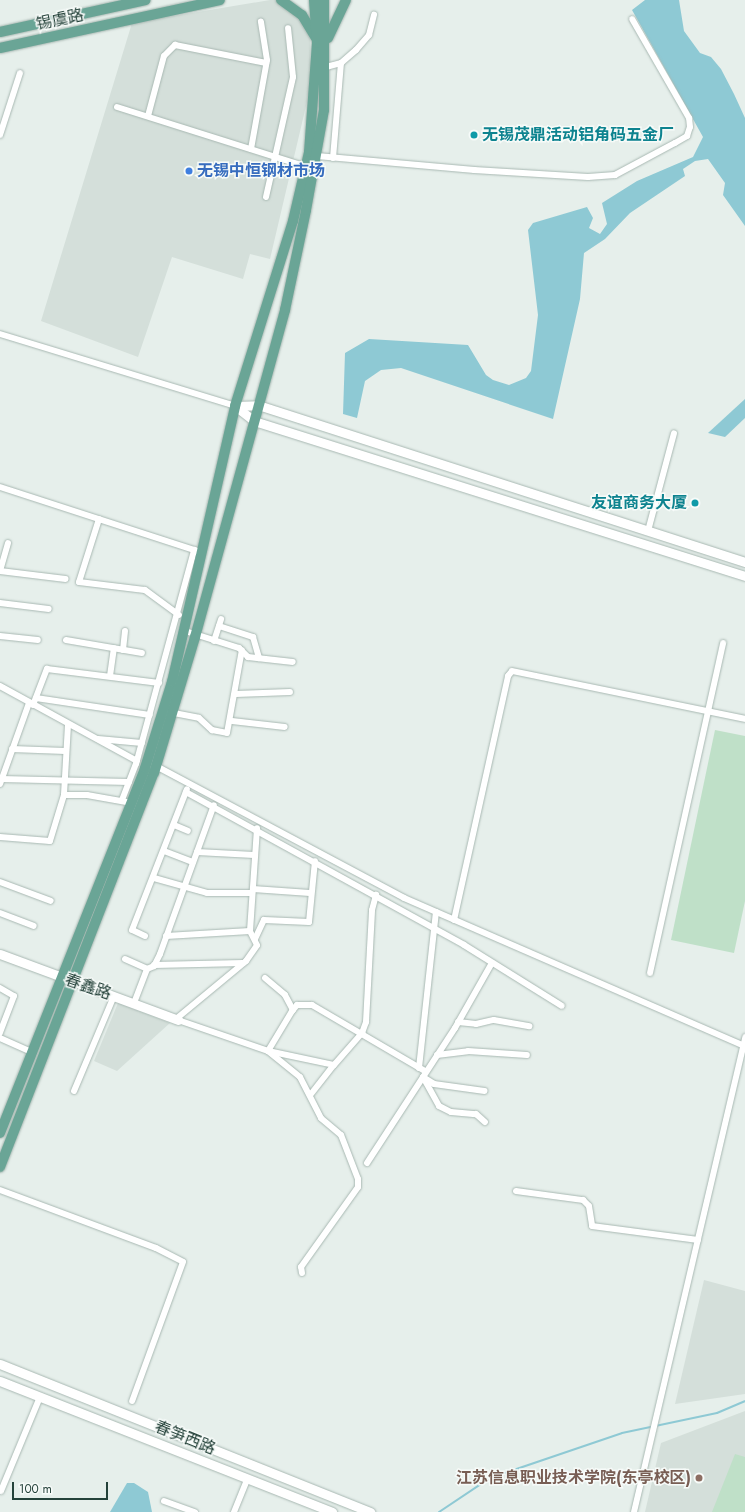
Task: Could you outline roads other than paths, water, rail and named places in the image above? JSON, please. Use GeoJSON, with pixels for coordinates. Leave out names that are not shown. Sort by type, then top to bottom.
{"type":"FeatureCollection","features":[{"type":"Feature","properties":{"kind":"main road","name":"锡虞路"},"geometry":{"type":"LineString","coordinates":[[0,32],[146,0]]}},
{"type":"Feature","properties":{"kind":"main road","name":"锡虞路"},"geometry":{"type":"LineString","coordinates":[[0,48],[220,0]]}},
{"type":"Feature","properties":{"kind":"main road"},"geometry":{"type":"LineString","coordinates":[[281,0],[302,15],[322,43]]}},
{"type":"Feature","properties":{"kind":"main road"},"geometry":{"type":"LineString","coordinates":[[0,1167],[126,802],[170,689],[180,629],[235,406],[310,167],[317,156],[326,67],[314,0]]}},
{"type":"Feature","properties":{"kind":"main road"},"geometry":{"type":"LineString","coordinates":[[0,1133],[32,1052],[156,766],[174,713],[285,310],[310,167],[322,43],[324,0]]}},
{"type":"Feature","properties":{"kind":"main road"},"geometry":{"type":"LineString","coordinates":[[322,43],[346,0]]}},
{"type":"Feature","properties":{"kind":"main road"},"geometry":{"type":"LineString","coordinates":[[235,406],[258,405],[745,562]]}},
{"type":"Feature","properties":{"kind":"main road"},"geometry":{"type":"LineString","coordinates":[[235,406],[254,421],[745,576]]}},
{"type":"Feature","properties":{"kind":"main road","name":"春鑫路"},"geometry":{"type":"LineString","coordinates":[[0,949],[65,978]]}},
{"type":"Feature","properties":{"kind":"main road","name":"春鑫路"},"geometry":{"type":"LineString","coordinates":[[0,954],[177,1019]]}},
{"type":"Feature","properties":{"kind":"main road","name":"春笋西路"},"geometry":{"type":"LineString","coordinates":[[0,1364],[370,1512]]}},
{"type":"Feature","properties":{"kind":"main road","name":"春笋西路"},"geometry":{"type":"LineString","coordinates":[[0,1381],[184,1456],[332,1512]]}},
{"type":"Feature","properties":{"kind":"main road"},"geometry":{"type":"LineString","coordinates":[[184,1456],[191,1440]]}},
{"type":"Feature","properties":{"kind":"street"},"geometry":{"type":"LineString","coordinates":[[326,67],[342,63],[369,35],[374,15]]}},
{"type":"Feature","properties":{"kind":"street"},"geometry":{"type":"LineString","coordinates":[[317,156],[528,174],[615,175],[687,136],[690,127],[689,118],[632,19]]}},
{"type":"Feature","properties":{"kind":"street"},"geometry":{"type":"LineString","coordinates":[[251,149],[266,63],[261,21]]}},
{"type":"Feature","properties":{"kind":"street"},"geometry":{"type":"LineString","coordinates":[[266,197],[278,158],[295,66],[288,28]]}},
{"type":"Feature","properties":{"kind":"street"},"geometry":{"type":"LineString","coordinates":[[148,116],[164,56],[175,45],[266,63]]}},
{"type":"Feature","properties":{"kind":"street"},"geometry":{"type":"LineString","coordinates":[[333,158],[342,63]]}},
{"type":"Feature","properties":{"kind":"street"},"geometry":{"type":"LineString","coordinates":[[0,135],[20,73]]}},
{"type":"Feature","properties":{"kind":"street"},"geometry":{"type":"LineString","coordinates":[[117,107],[310,167]]}},
{"type":"Feature","properties":{"kind":"street"},"geometry":{"type":"LineString","coordinates":[[0,334],[235,406]]}},
{"type":"Feature","properties":{"kind":"street"},"geometry":{"type":"LineString","coordinates":[[648,531],[674,433]]}},
{"type":"Feature","properties":{"kind":"street"},"geometry":{"type":"LineString","coordinates":[[0,487],[198,552],[179,615],[180,629],[159,683],[137,761],[129,782],[126,802],[64,795]]}},
{"type":"Feature","properties":{"kind":"street"},"geometry":{"type":"LineString","coordinates":[[99,519],[79,582],[145,590],[179,615]]}},
{"type":"Feature","properties":{"kind":"street"},"geometry":{"type":"LineString","coordinates":[[8,543],[0,571],[66,579]]}},
{"type":"Feature","properties":{"kind":"street"},"geometry":{"type":"LineString","coordinates":[[0,603],[49,609]]}},
{"type":"Feature","properties":{"kind":"street"},"geometry":{"type":"LineString","coordinates":[[214,641],[221,619]]}},
{"type":"Feature","properties":{"kind":"street"},"geometry":{"type":"LineString","coordinates":[[219,626],[253,637],[258,658]]}},
{"type":"Feature","properties":{"kind":"street"},"geometry":{"type":"LineString","coordinates":[[180,629],[195,637],[214,641],[242,650],[248,657],[293,662]]}},
{"type":"Feature","properties":{"kind":"street"},"geometry":{"type":"LineString","coordinates":[[123,650],[125,631]]}},
{"type":"Feature","properties":{"kind":"street"},"geometry":{"type":"LineString","coordinates":[[0,636],[38,640]]}},
{"type":"Feature","properties":{"kind":"street"},"geometry":{"type":"LineString","coordinates":[[66,640],[142,653]]}},
{"type":"Feature","properties":{"kind":"street"},"geometry":{"type":"LineString","coordinates":[[650,973],[723,643]]}},
{"type":"Feature","properties":{"kind":"street"},"geometry":{"type":"LineString","coordinates":[[110,676],[114,648]]}},
{"type":"Feature","properties":{"kind":"street"},"geometry":{"type":"LineString","coordinates":[[174,713],[199,718],[223,734],[229,731],[232,721],[242,650]]}},
{"type":"Feature","properties":{"kind":"street"},"geometry":{"type":"LineString","coordinates":[[129,782],[1,781],[12,749],[31,704],[36,698],[47,670],[110,676],[159,683]]}},
{"type":"Feature","properties":{"kind":"street"},"geometry":{"type":"LineString","coordinates":[[454,920],[508,676],[512,671],[745,719]]}},
{"type":"Feature","properties":{"kind":"street"},"geometry":{"type":"LineString","coordinates":[[0,686],[68,725],[137,761]]}},
{"type":"Feature","properties":{"kind":"street"},"geometry":{"type":"LineString","coordinates":[[236,694],[290,692]]}},
{"type":"Feature","properties":{"kind":"street"},"geometry":{"type":"LineString","coordinates":[[36,698],[150,715]]}},
{"type":"Feature","properties":{"kind":"street"},"geometry":{"type":"LineString","coordinates":[[232,721],[285,727]]}},
{"type":"Feature","properties":{"kind":"street"},"geometry":{"type":"LineString","coordinates":[[0,837],[50,841],[64,795],[63,782],[68,725]]}},
{"type":"Feature","properties":{"kind":"street"},"geometry":{"type":"LineString","coordinates":[[94,738],[142,743]]}},
{"type":"Feature","properties":{"kind":"street"},"geometry":{"type":"LineString","coordinates":[[12,749],[65,751]]}},
{"type":"Feature","properties":{"kind":"street"},"geometry":{"type":"LineString","coordinates":[[156,766],[436,912],[744,1046]]}},
{"type":"Feature","properties":{"kind":"street"},"geometry":{"type":"LineString","coordinates":[[145,936],[132,930],[154,878],[189,783]]}},
{"type":"Feature","properties":{"kind":"street"},"geometry":{"type":"LineString","coordinates":[[186,792],[214,804],[376,895],[562,1006]]}},
{"type":"Feature","properties":{"kind":"street"},"geometry":{"type":"LineString","coordinates":[[134,1003],[147,969],[154,964],[166,936],[214,804]]}},
{"type":"Feature","properties":{"kind":"street"},"geometry":{"type":"LineString","coordinates":[[174,825],[188,831]]}},
{"type":"Feature","properties":{"kind":"street"},"geometry":{"type":"LineString","coordinates":[[257,828],[250,932],[257,945],[243,963],[177,1019],[268,1051],[334,1065]]}},
{"type":"Feature","properties":{"kind":"street"},"geometry":{"type":"LineString","coordinates":[[164,851],[193,862]]}},
{"type":"Feature","properties":{"kind":"street"},"geometry":{"type":"LineString","coordinates":[[197,852],[254,855]]}},
{"type":"Feature","properties":{"kind":"street"},"geometry":{"type":"LineString","coordinates":[[255,940],[264,920],[309,922],[310,893],[315,861]]}},
{"type":"Feature","properties":{"kind":"street"},"geometry":{"type":"LineString","coordinates":[[154,878],[183,889],[310,893]]}},
{"type":"Feature","properties":{"kind":"street"},"geometry":{"type":"LineString","coordinates":[[0,882],[51,901]]}},
{"type":"Feature","properties":{"kind":"street"},"geometry":{"type":"LineString","coordinates":[[311,1094],[362,1033],[366,1022],[372,910],[376,895]]}},
{"type":"Feature","properties":{"kind":"street"},"geometry":{"type":"LineString","coordinates":[[419,1068],[431,949],[436,930],[436,912]]}},
{"type":"Feature","properties":{"kind":"street"},"geometry":{"type":"LineString","coordinates":[[0,913],[34,926]]}},
{"type":"Feature","properties":{"kind":"street"},"geometry":{"type":"LineString","coordinates":[[166,936],[250,932]]}},
{"type":"Feature","properties":{"kind":"street"},"geometry":{"type":"LineString","coordinates":[[125,959],[147,969]]}},
{"type":"Feature","properties":{"kind":"street"},"geometry":{"type":"LineString","coordinates":[[154,964],[243,963]]}},
{"type":"Feature","properties":{"kind":"street"},"geometry":{"type":"LineString","coordinates":[[367,1163],[458,1022],[492,963]]}},
{"type":"Feature","properties":{"kind":"street"},"geometry":{"type":"LineString","coordinates":[[265,978],[285,995],[293,1010]]}},
{"type":"Feature","properties":{"kind":"street"},"geometry":{"type":"LineString","coordinates":[[0,988],[14,996],[0,1033]]}},
{"type":"Feature","properties":{"kind":"street"},"geometry":{"type":"LineString","coordinates":[[74,1091],[114,996]]}},
{"type":"Feature","properties":{"kind":"street"},"geometry":{"type":"LineString","coordinates":[[268,1051],[297,1005],[312,1005],[362,1033],[419,1068],[434,1084],[485,1091]]}},
{"type":"Feature","properties":{"kind":"street"},"geometry":{"type":"LineString","coordinates":[[458,1022],[476,1024],[494,1020],[529,1026]]}},
{"type":"Feature","properties":{"kind":"street"},"geometry":{"type":"LineString","coordinates":[[634,1512],[745,1037]]}},
{"type":"Feature","properties":{"kind":"street"},"geometry":{"type":"LineString","coordinates":[[0,1038],[32,1052]]}},
{"type":"Feature","properties":{"kind":"street"},"geometry":{"type":"LineString","coordinates":[[268,1051],[300,1077],[311,1094],[321,1118],[341,1135],[358,1182],[301,1267],[302,1273]]}},
{"type":"Feature","properties":{"kind":"street"},"geometry":{"type":"LineString","coordinates":[[437,1055],[468,1051],[527,1055]]}},
{"type":"Feature","properties":{"kind":"street"},"geometry":{"type":"LineString","coordinates":[[424,1074],[439,1106],[451,1112],[476,1114],[485,1122]]}},
{"type":"Feature","properties":{"kind":"street"},"geometry":{"type":"LineString","coordinates":[[0,1190],[156,1248],[183,1262],[132,1401]]}},
{"type":"Feature","properties":{"kind":"street"},"geometry":{"type":"LineString","coordinates":[[516,1191],[583,1200],[589,1206],[592,1226],[698,1240]]}},
{"type":"Feature","properties":{"kind":"street"},"geometry":{"type":"LineString","coordinates":[[1,1491],[40,1397]]}},
{"type":"Feature","properties":{"kind":"street"},"geometry":{"type":"LineString","coordinates":[[234,1512],[246,1480]]}},
{"type":"Feature","properties":{"kind":"street"},"geometry":{"type":"LineString","coordinates":[[164,1501],[195,1512]]}},
{"type":"Feature","properties":{"kind":"water"},"geometry":{"type":"Polygon","coordinates":[[[645,0],[679,0],[684,31],[700,53],[711,57],[721,69],[745,118],[745,226],[723,195],[725,183],[708,159],[695,161],[683,169],[685,176],[630,213],[605,239],[584,253],[580,299],[553,419],[401,368],[381,370],[365,381],[357,418],[343,414],[345,353],[369,339],[468,345],[486,375],[493,380],[509,385],[526,378],[531,371],[538,315],[528,230],[533,223],[587,207],[593,218],[589,228],[600,234],[607,224],[602,203],[637,181],[693,157],[703,137],[632,10],[645,0]]]}},
{"type":"Feature","properties":{"kind":"water"},"geometry":{"type":"Polygon","coordinates":[[[745,399],[745,418],[725,437],[708,433],[745,399]]]}},
{"type":"Feature","properties":{"kind":"water"},"geometry":{"type":"Polygon","coordinates":[[[127,1483],[134,1483],[148,1492],[152,1512],[110,1512],[127,1483]]]}},
{"type":"Feature","properties":{"kind":"waterway"},"geometry":{"type":"LineString","coordinates":[[439,1512],[490,1478],[622,1433],[717,1413],[745,1401]]}},
{"type":"Feature","properties":{"kind":"place","name":"无锡茂鼎活动铝角码五金厂"},"geometry":{"type":"Point","coordinates":[474,135]}},
{"type":"Feature","properties":{"kind":"place","name":"无锡中恒钢材市场"},"geometry":{"type":"Point","coordinates":[189,171]}},
{"type":"Feature","properties":{"kind":"place","name":"友谊商务大厦"},"geometry":{"type":"Point","coordinates":[695,503]}},
{"type":"Feature","properties":{"kind":"place","name":"江苏信息职业技术学院(东亭校区)"},"geometry":{"type":"Point","coordinates":[699,1478]}}]}
